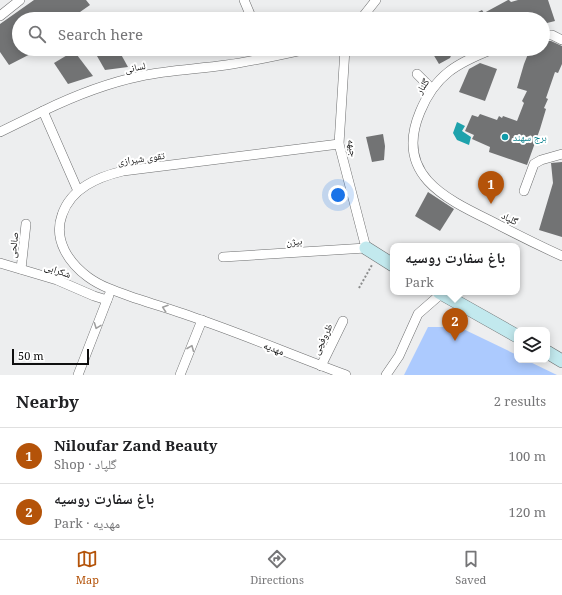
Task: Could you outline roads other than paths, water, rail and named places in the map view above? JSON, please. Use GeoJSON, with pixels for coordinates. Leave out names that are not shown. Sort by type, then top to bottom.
{"type":"FeatureCollection","features":[{"type":"Feature","properties":{"kind":"street"},"geometry":{"type":"LineString","coordinates":[[0,16],[20,0]]}},
{"type":"Feature","properties":{"kind":"street"},"geometry":{"type":"LineString","coordinates":[[244,0],[249,12]]}},
{"type":"Feature","properties":{"kind":"street"},"geometry":{"type":"LineString","coordinates":[[367,12],[376,0]]}},
{"type":"Feature","properties":{"kind":"street"},"geometry":{"type":"LineString","coordinates":[[550,35],[562,40]]}},
{"type":"Feature","properties":{"kind":"street","name":"لسانی"},"geometry":{"type":"LineString","coordinates":[[0,132],[73,97],[104,86],[141,76],[226,65],[257,56]]}},
{"type":"Feature","properties":{"kind":"street","name":"جبهه"},"geometry":{"type":"LineString","coordinates":[[345,56],[339,144],[366,248]]}},
{"type":"Feature","properties":{"kind":"street","name":"گلنار"},"geometry":{"type":"LineString","coordinates":[[417,164],[413,155],[412,134],[422,107],[432,89],[443,76],[474,56]]}},
{"type":"Feature","properties":{"kind":"street"},"geometry":{"type":"LineString","coordinates":[[417,74],[432,89]]}},
{"type":"Feature","properties":{"kind":"street"},"geometry":{"type":"LineString","coordinates":[[43,111],[78,191]]}},
{"type":"Feature","properties":{"kind":"street","name":"تقوی شیرازی"},"geometry":{"type":"LineString","coordinates":[[111,290],[89,278],[77,267],[67,256],[61,241],[59,225],[63,211],[78,191],[96,180],[123,171],[339,144]]}},
{"type":"Feature","properties":{"kind":"street"},"geometry":{"type":"LineString","coordinates":[[524,191],[534,164],[541,160],[562,154]]}},
{"type":"Feature","properties":{"kind":"street","name":"گلپاد"},"geometry":{"type":"LineString","coordinates":[[417,164],[421,172],[433,187],[453,201],[562,256]]}},
{"type":"Feature","properties":{"kind":"street","name":"صالحی"},"geometry":{"type":"LineString","coordinates":[[21,269],[26,224]]}},
{"type":"Feature","properties":{"kind":"street"},"geometry":{"type":"LineString","coordinates":[[366,248],[390,263]]}},
{"type":"Feature","properties":{"kind":"street","name":"بیژن"},"geometry":{"type":"LineString","coordinates":[[223,257],[366,248]]}},
{"type":"Feature","properties":{"kind":"street","name":"شکرابی"},"geometry":{"type":"LineString","coordinates":[[0,263],[57,280],[107,300]]}},
{"type":"Feature","properties":{"kind":"street"},"geometry":{"type":"LineString","coordinates":[[78,375],[111,290]]}},
{"type":"Feature","properties":{"kind":"street","name":"مهدیه"},"geometry":{"type":"LineString","coordinates":[[111,290],[202,320],[346,375]]}},
{"type":"Feature","properties":{"kind":"street"},"geometry":{"type":"LineString","coordinates":[[386,375],[399,356],[418,314],[439,295]]}},
{"type":"Feature","properties":{"kind":"street"},"geometry":{"type":"LineString","coordinates":[[445,295],[514,334]]}},
{"type":"Feature","properties":{"kind":"street"},"geometry":{"type":"LineString","coordinates":[[180,375],[202,320]]}},
{"type":"Feature","properties":{"kind":"street","name":"ظروفچی"},"geometry":{"type":"LineString","coordinates":[[321,366],[343,321]]}},
{"type":"Feature","properties":{"kind":"street"},"geometry":{"type":"LineString","coordinates":[[550,354],[562,361]]}},
{"type":"Feature","properties":{"kind":"place","name":"برج سهند"},"geometry":{"type":"Point","coordinates":[505,137]}},
{"type":"Feature","properties":{"kind":"place","name":"Niloufar Zand Beauty"},"geometry":{"type":"Point","coordinates":[491,204]}},
{"type":"Feature","properties":{"kind":"place","name":"باغ سفارت روسیه"},"geometry":{"type":"Point","coordinates":[455,341]}}]}
